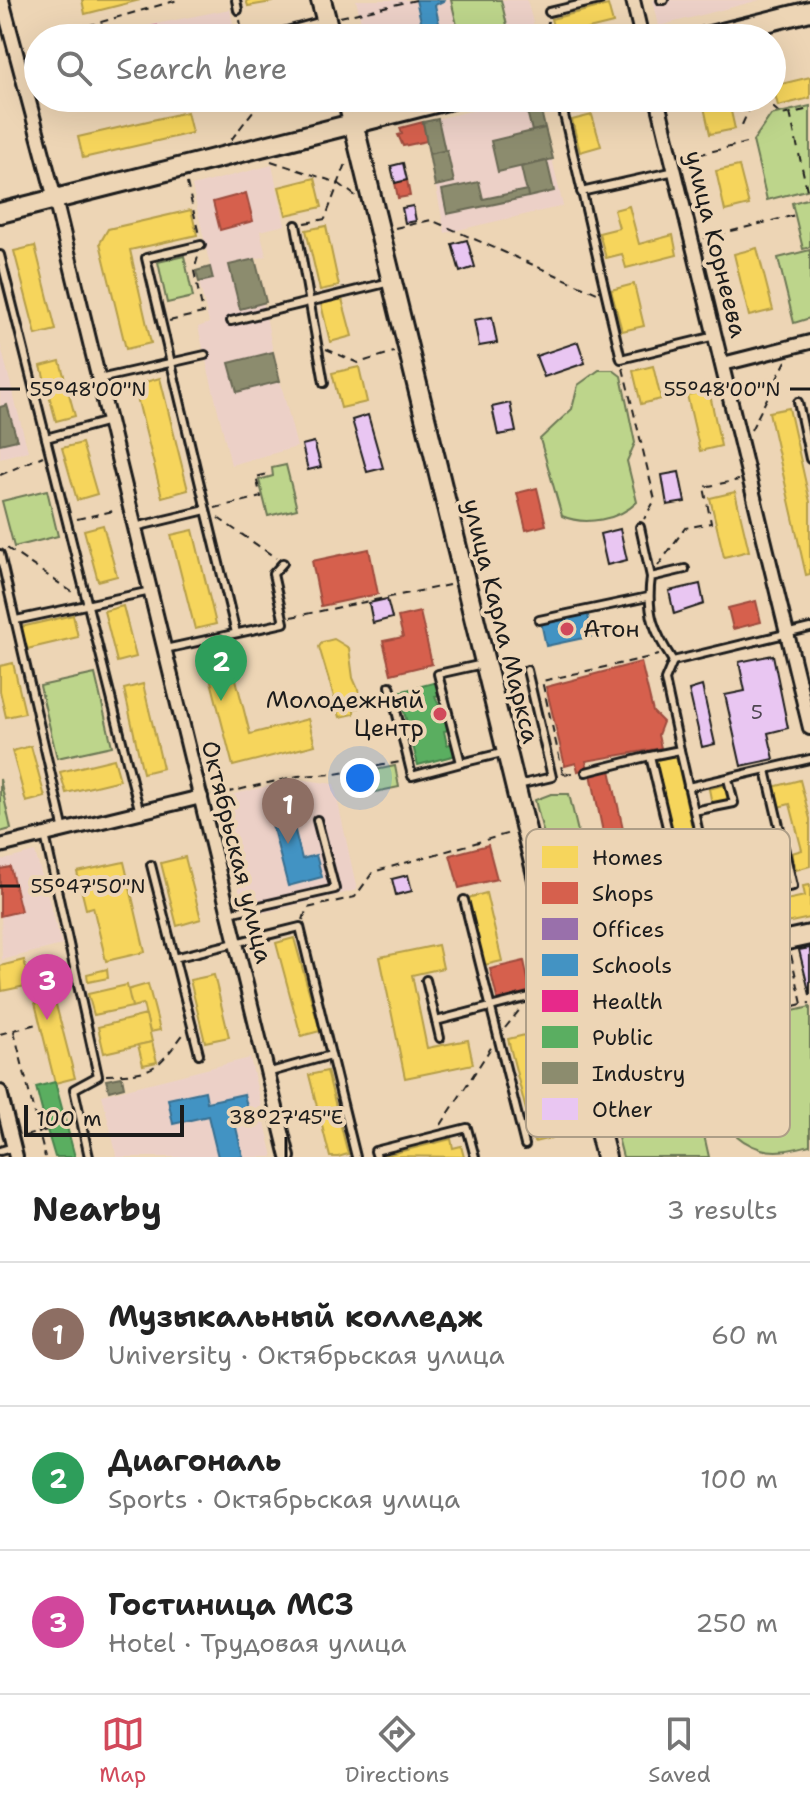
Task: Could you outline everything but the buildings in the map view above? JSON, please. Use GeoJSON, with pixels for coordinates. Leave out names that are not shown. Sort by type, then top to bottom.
{"type":"FeatureCollection","features":[{"type":"Feature","properties":{"kind":"main road"},"geometry":{"type":"LineString","coordinates":[[321,0],[328,24]]}},
{"type":"Feature","properties":{"kind":"main road"},"geometry":{"type":"LineString","coordinates":[[758,24],[810,11]]}},
{"type":"Feature","properties":{"kind":"main road","name":"улица Карла Маркса"},"geometry":{"type":"LineString","coordinates":[[351,112],[529,829]]}},
{"type":"Feature","properties":{"kind":"main road"},"geometry":{"type":"LineString","coordinates":[[0,213],[398,112]]}},
{"type":"Feature","properties":{"kind":"main road"},"geometry":{"type":"LineString","coordinates":[[790,940],[810,935]]}},
{"type":"Feature","properties":{"kind":"main road","name":"улица Карла Маркса"},"geometry":{"type":"LineString","coordinates":[[601,1137],[606,1157]]}},
{"type":"Feature","properties":{"kind":"street","name":"Октябрьская улица"},"geometry":{"type":"LineString","coordinates":[[2,0],[24,83]]}},
{"type":"Feature","properties":{"kind":"street"},"geometry":{"type":"LineString","coordinates":[[633,0],[639,24]]}},
{"type":"Feature","properties":{"kind":"street","name":"Октябрьская улица"},"geometry":{"type":"LineString","coordinates":[[32,112],[288,1157]]}},
{"type":"Feature","properties":{"kind":"street","name":"улица Корнеева"},"geometry":{"type":"LineString","coordinates":[[660,112],[810,728]]}},
{"type":"Feature","properties":{"kind":"street"},"geometry":{"type":"LineString","coordinates":[[723,364],[810,342]]}},
{"type":"Feature","properties":{"kind":"street"},"geometry":{"type":"LineString","coordinates":[[0,846],[140,813],[202,802]]}},
{"type":"Feature","properties":{"kind":"street"},"geometry":{"type":"LineString","coordinates":[[0,1092],[15,1152]]}},
{"type":"Feature","properties":{"kind":"lane"},"geometry":{"type":"LineString","coordinates":[[236,0],[238,10]]}},
{"type":"Feature","properties":{"kind":"lane"},"geometry":{"type":"LineString","coordinates":[[549,12],[600,0]]}},
{"type":"Feature","properties":{"kind":"lane"},"geometry":{"type":"LineString","coordinates":[[563,112],[621,359],[716,336]]}},
{"type":"Feature","properties":{"kind":"lane"},"geometry":{"type":"LineString","coordinates":[[581,192],[675,171]]}},
{"type":"Feature","properties":{"kind":"lane"},"geometry":{"type":"LineString","coordinates":[[296,225],[324,383]]}},
{"type":"Feature","properties":{"kind":"lane"},"geometry":{"type":"LineString","coordinates":[[201,245],[146,258],[236,633]]}},
{"type":"Feature","properties":{"kind":"lane"},"geometry":{"type":"LineString","coordinates":[[0,255],[140,813]]}},
{"type":"Feature","properties":{"kind":"lane"},"geometry":{"type":"LineString","coordinates":[[231,321],[394,281]]}},
{"type":"Feature","properties":{"kind":"lane"},"geometry":{"type":"LineString","coordinates":[[99,379],[205,355]]}},
{"type":"Feature","properties":{"kind":"lane"},"geometry":{"type":"LineString","coordinates":[[798,402],[810,459]]}},
{"type":"Feature","properties":{"kind":"lane"},"geometry":{"type":"LineString","coordinates":[[46,438],[109,421]]}},
{"type":"Feature","properties":{"kind":"lane"},"geometry":{"type":"LineString","coordinates":[[135,527],[206,510]]}},
{"type":"Feature","properties":{"kind":"lane"},"geometry":{"type":"LineString","coordinates":[[640,527],[651,577],[648,597],[658,641],[673,661]]}},
{"type":"Feature","properties":{"kind":"lane"},"geometry":{"type":"LineString","coordinates":[[0,554],[64,831]]}},
{"type":"Feature","properties":{"kind":"lane"},"geometry":{"type":"LineString","coordinates":[[165,649],[284,623],[273,574],[283,563]]}},
{"type":"Feature","properties":{"kind":"lane"},"geometry":{"type":"LineString","coordinates":[[651,577],[685,569]]}},
{"type":"Feature","properties":{"kind":"lane"},"geometry":{"type":"LineString","coordinates":[[16,620],[151,591]]}},
{"type":"Feature","properties":{"kind":"lane"},"geometry":{"type":"LineString","coordinates":[[539,620],[648,597]]}},
{"type":"Feature","properties":{"kind":"lane"},"geometry":{"type":"LineString","coordinates":[[673,661],[810,628]]}},
{"type":"Feature","properties":{"kind":"lane"},"geometry":{"type":"LineString","coordinates":[[673,661],[665,680],[698,829]]}},
{"type":"Feature","properties":{"kind":"lane"},"geometry":{"type":"LineString","coordinates":[[461,763],[438,674],[486,663]]}},
{"type":"Feature","properties":{"kind":"lane"},"geometry":{"type":"LineString","coordinates":[[518,785],[552,777],[527,670]]}},
{"type":"Feature","properties":{"kind":"lane"},"geometry":{"type":"LineString","coordinates":[[390,686],[412,776],[509,751]]}},
{"type":"Feature","properties":{"kind":"lane"},"geometry":{"type":"LineString","coordinates":[[586,772],[680,750]]}},
{"type":"Feature","properties":{"kind":"lane"},"geometry":{"type":"LineString","coordinates":[[650,756],[668,829]]}},
{"type":"Feature","properties":{"kind":"lane"},"geometry":{"type":"LineString","coordinates":[[688,787],[810,759]]}},
{"type":"Feature","properties":{"kind":"lane"},"geometry":{"type":"LineString","coordinates":[[766,770],[780,829]]}},
{"type":"Feature","properties":{"kind":"lane"},"geometry":{"type":"LineString","coordinates":[[694,811],[734,803],[728,779]]}},
{"type":"Feature","properties":{"kind":"lane"},"geometry":{"type":"LineString","coordinates":[[229,913],[335,889],[317,820]]}},
{"type":"Feature","properties":{"kind":"lane"},"geometry":{"type":"LineString","coordinates":[[45,835],[98,1076],[74,1089],[89,1157]]}},
{"type":"Feature","properties":{"kind":"lane"},"geometry":{"type":"LineString","coordinates":[[151,865],[199,1054]]}},
{"type":"Feature","properties":{"kind":"lane"},"geometry":{"type":"LineString","coordinates":[[464,900],[525,1145]]}},
{"type":"Feature","properties":{"kind":"lane"},"geometry":{"type":"LineString","coordinates":[[174,958],[300,927],[356,1157]]}},
{"type":"Feature","properties":{"kind":"lane"},"geometry":{"type":"LineString","coordinates":[[426,980],[440,1038]]}},
{"type":"Feature","properties":{"kind":"lane"},"geometry":{"type":"LineString","coordinates":[[436,1021],[526,999]]}},
{"type":"Feature","properties":{"kind":"lane"},"geometry":{"type":"LineString","coordinates":[[267,1073],[331,1055]]}},
{"type":"Feature","properties":{"kind":"lane"},"geometry":{"type":"LineString","coordinates":[[377,1157],[375,1151],[467,1128],[475,1157]]}},
{"type":"Feature","properties":{"kind":"lane"},"geometry":{"type":"LineString","coordinates":[[0,1151],[15,1152]]}},
{"type":"Feature","properties":{"kind":"path"},"geometry":{"type":"LineString","coordinates":[[94,24],[178,0]]}},
{"type":"Feature","properties":{"kind":"path"},"geometry":{"type":"LineString","coordinates":[[344,24],[416,0]]}},
{"type":"Feature","properties":{"kind":"path"},"geometry":{"type":"LineString","coordinates":[[238,10],[240,24]]}},
{"type":"Feature","properties":{"kind":"path"},"geometry":{"type":"LineString","coordinates":[[548,24],[549,12]]}},
{"type":"Feature","properties":{"kind":"path"},"geometry":{"type":"LineString","coordinates":[[778,112],[782,115],[810,109]]}},
{"type":"Feature","properties":{"kind":"path"},"geometry":{"type":"LineString","coordinates":[[230,141],[252,112]]}},
{"type":"Feature","properties":{"kind":"path"},"geometry":{"type":"LineString","coordinates":[[742,125],[748,112]]}},
{"type":"Feature","properties":{"kind":"path"},"geometry":{"type":"LineString","coordinates":[[790,113],[809,199]]}},
{"type":"Feature","properties":{"kind":"path"},"geometry":{"type":"LineString","coordinates":[[684,158],[746,143]]}},
{"type":"Feature","properties":{"kind":"path"},"geometry":{"type":"LineString","coordinates":[[296,225],[325,219],[348,157]]}},
{"type":"Feature","properties":{"kind":"path"},"geometry":{"type":"LineString","coordinates":[[270,160],[338,183],[359,199]]}},
{"type":"Feature","properties":{"kind":"path"},"geometry":{"type":"LineString","coordinates":[[161,323],[203,313],[194,271],[201,245],[187,182]]}},
{"type":"Feature","properties":{"kind":"path"},"geometry":{"type":"LineString","coordinates":[[703,238],[795,215]]}},
{"type":"Feature","properties":{"kind":"path"},"geometry":{"type":"LineString","coordinates":[[390,229],[431,220],[608,298]]}},
{"type":"Feature","properties":{"kind":"path"},"geometry":{"type":"LineString","coordinates":[[318,346],[358,363],[394,352]]}},
{"type":"Feature","properties":{"kind":"path"},"geometry":{"type":"LineString","coordinates":[[743,446],[794,346]]}},
{"type":"Feature","properties":{"kind":"path"},"geometry":{"type":"LineString","coordinates":[[621,359],[655,500],[640,527]]}},
{"type":"Feature","properties":{"kind":"path"},"geometry":{"type":"LineString","coordinates":[[0,475],[50,453]]}},
{"type":"Feature","properties":{"kind":"path"},"geometry":{"type":"LineString","coordinates":[[206,510],[261,497],[256,477],[268,474]]}},
{"type":"Feature","properties":{"kind":"path"},"geometry":{"type":"LineString","coordinates":[[651,577],[685,528],[711,523],[704,487],[743,479]]}},
{"type":"Feature","properties":{"kind":"path"},"geometry":{"type":"LineString","coordinates":[[68,522],[120,509]]}},
{"type":"Feature","properties":{"kind":"path"},"geometry":{"type":"LineString","coordinates":[[206,510],[283,563]]}},
{"type":"Feature","properties":{"kind":"path"},"geometry":{"type":"LineString","coordinates":[[0,543],[89,603]]}},
{"type":"Feature","properties":{"kind":"path"},"geometry":{"type":"LineString","coordinates":[[282,619],[450,585]]}},
{"type":"Feature","properties":{"kind":"path"},"geometry":{"type":"LineString","coordinates":[[563,774],[542,681],[667,653]]}},
{"type":"Feature","properties":{"kind":"path"},"geometry":{"type":"LineString","coordinates":[[509,751],[528,734],[553,727]]}},
{"type":"Feature","properties":{"kind":"path"},"geometry":{"type":"LineString","coordinates":[[202,802],[214,794],[399,760],[403,778],[412,776]]}},
{"type":"Feature","properties":{"kind":"path"},"geometry":{"type":"LineString","coordinates":[[552,777],[586,772]]}},
{"type":"Feature","properties":{"kind":"path"},"geometry":{"type":"LineString","coordinates":[[300,927],[307,908],[355,897],[373,872],[510,833]]}},
{"type":"Feature","properties":{"kind":"path"},"geometry":{"type":"LineString","coordinates":[[790,950],[802,1004]]}},
{"type":"Feature","properties":{"kind":"path"},"geometry":{"type":"LineString","coordinates":[[433,1136],[498,1037],[526,1002]]}},
{"type":"Feature","properties":{"kind":"path"},"geometry":{"type":"LineString","coordinates":[[790,1007],[810,1003]]}},
{"type":"Feature","properties":{"kind":"path"},"geometry":{"type":"LineString","coordinates":[[0,1034],[40,1023]]}},
{"type":"Feature","properties":{"kind":"path"},"geometry":{"type":"LineString","coordinates":[[98,1076],[137,1074],[157,1068],[191,1025]]}},
{"type":"Feature","properties":{"kind":"path"},"geometry":{"type":"LineString","coordinates":[[14,1031],[45,1157]]}},
{"type":"Feature","properties":{"kind":"path"},"geometry":{"type":"LineString","coordinates":[[25,1136],[47,1130]]}},
{"type":"Feature","properties":{"kind":"shaded area"},"geometry":{"type":"Polygon","coordinates":[[[356,0],[527,0],[533,24],[362,24],[356,0]]]}},
{"type":"Feature","properties":{"kind":"shaded area"},"geometry":{"type":"Polygon","coordinates":[[[653,0],[760,0],[667,24],[659,24],[653,0]]]}},
{"type":"Feature","properties":{"kind":"shaded area"},"geometry":{"type":"Polygon","coordinates":[[[230,9],[233,24],[155,24],[230,9]]]}},
{"type":"Feature","properties":{"kind":"shaded area"},"geometry":{"type":"Polygon","coordinates":[[[467,112],[541,112],[563,206],[445,233],[423,122],[467,112]]]}},
{"type":"Feature","properties":{"kind":"shaded area"},"geometry":{"type":"Polygon","coordinates":[[[272,165],[285,225],[260,231],[266,256],[255,259],[273,352],[297,447],[231,465],[198,327],[209,323],[199,282],[213,279],[192,186],[272,165]]]}},
{"type":"Feature","properties":{"kind":"shaded area"},"geometry":{"type":"Polygon","coordinates":[[[0,343],[28,451],[0,458],[0,343]]]}},
{"type":"Feature","properties":{"kind":"shaded area"},"geometry":{"type":"Polygon","coordinates":[[[298,779],[334,784],[357,890],[245,917],[218,798],[298,779]]]}},
{"type":"Feature","properties":{"kind":"shaded area"},"geometry":{"type":"Polygon","coordinates":[[[35,852],[62,945],[2,960],[0,861],[35,852]]]}},
{"type":"Feature","properties":{"kind":"shaded area"},"geometry":{"type":"Polygon","coordinates":[[[250,1058],[273,1157],[117,1157],[102,1095],[250,1058]]]}},
{"type":"Feature","properties":{"kind":"green space"},"geometry":{"type":"Polygon","coordinates":[[[451,0],[501,0],[507,24],[457,24],[451,0]]]}},
{"type":"Feature","properties":{"kind":"green space"},"geometry":{"type":"Polygon","coordinates":[[[810,106],[810,189],[767,200],[753,141],[771,115],[810,106]]]}},
{"type":"Feature","properties":{"kind":"green space"},"geometry":{"type":"Polygon","coordinates":[[[810,198],[810,247],[803,249],[792,203],[810,198]]]}},
{"type":"Feature","properties":{"kind":"green space"},"geometry":{"type":"Polygon","coordinates":[[[810,250],[810,318],[794,323],[778,258],[810,250]]]}},
{"type":"Feature","properties":{"kind":"green space"},"geometry":{"type":"Polygon","coordinates":[[[184,256],[193,297],[167,303],[158,262],[184,256]]]}},
{"type":"Feature","properties":{"kind":"green space"},"geometry":{"type":"Polygon","coordinates":[[[599,370],[613,370],[621,376],[635,443],[627,461],[637,502],[611,517],[581,521],[562,516],[540,439],[572,409],[578,385],[599,370]]]}},
{"type":"Feature","properties":{"kind":"green space"},"geometry":{"type":"Polygon","coordinates":[[[286,465],[297,509],[268,516],[259,480],[273,476],[272,468],[286,465]]]}},
{"type":"Feature","properties":{"kind":"green space"},"geometry":{"type":"Polygon","coordinates":[[[47,490],[58,536],[14,547],[2,501],[47,490]]]}},
{"type":"Feature","properties":{"kind":"green space"},"geometry":{"type":"Polygon","coordinates":[[[95,674],[112,746],[57,758],[40,686],[95,674]]]}},
{"type":"Feature","properties":{"kind":"green space"},"geometry":{"type":"Polygon","coordinates":[[[395,766],[399,787],[356,796],[352,775],[395,766]]]}},
{"type":"Feature","properties":{"kind":"green space"},"geometry":{"type":"Polygon","coordinates":[[[0,779],[11,829],[0,832],[0,779]]]}},
{"type":"Feature","properties":{"kind":"green space"},"geometry":{"type":"Polygon","coordinates":[[[551,794],[569,794],[577,829],[542,829],[535,800],[551,794]]]}},
{"type":"Feature","properties":{"kind":"green space"},"geometry":{"type":"Polygon","coordinates":[[[810,1007],[810,1145],[779,1151],[761,1149],[739,1137],[790,1137],[790,1012],[810,1007]]]}},
{"type":"Feature","properties":{"kind":"green space"},"geometry":{"type":"Polygon","coordinates":[[[618,1137],[704,1137],[709,1157],[623,1157],[618,1137]]]}},
{"type":"Feature","properties":{"kind":"place","name":"Атон"},"geometry":{"type":"Point","coordinates":[567,629]}},
{"type":"Feature","properties":{"kind":"place","name":"Диагональ"},"geometry":{"type":"Point","coordinates":[221,701]}},
{"type":"Feature","properties":{"kind":"place","name":"Молодежный Центр"},"geometry":{"type":"Point","coordinates":[440,714]}},
{"type":"Feature","properties":{"kind":"place","name":"Музыкальный колледж"},"geometry":{"type":"Point","coordinates":[288,844]}},
{"type":"Feature","properties":{"kind":"place","name":"Гостиница МСЗ"},"geometry":{"type":"Point","coordinates":[47,1020]}}]}
